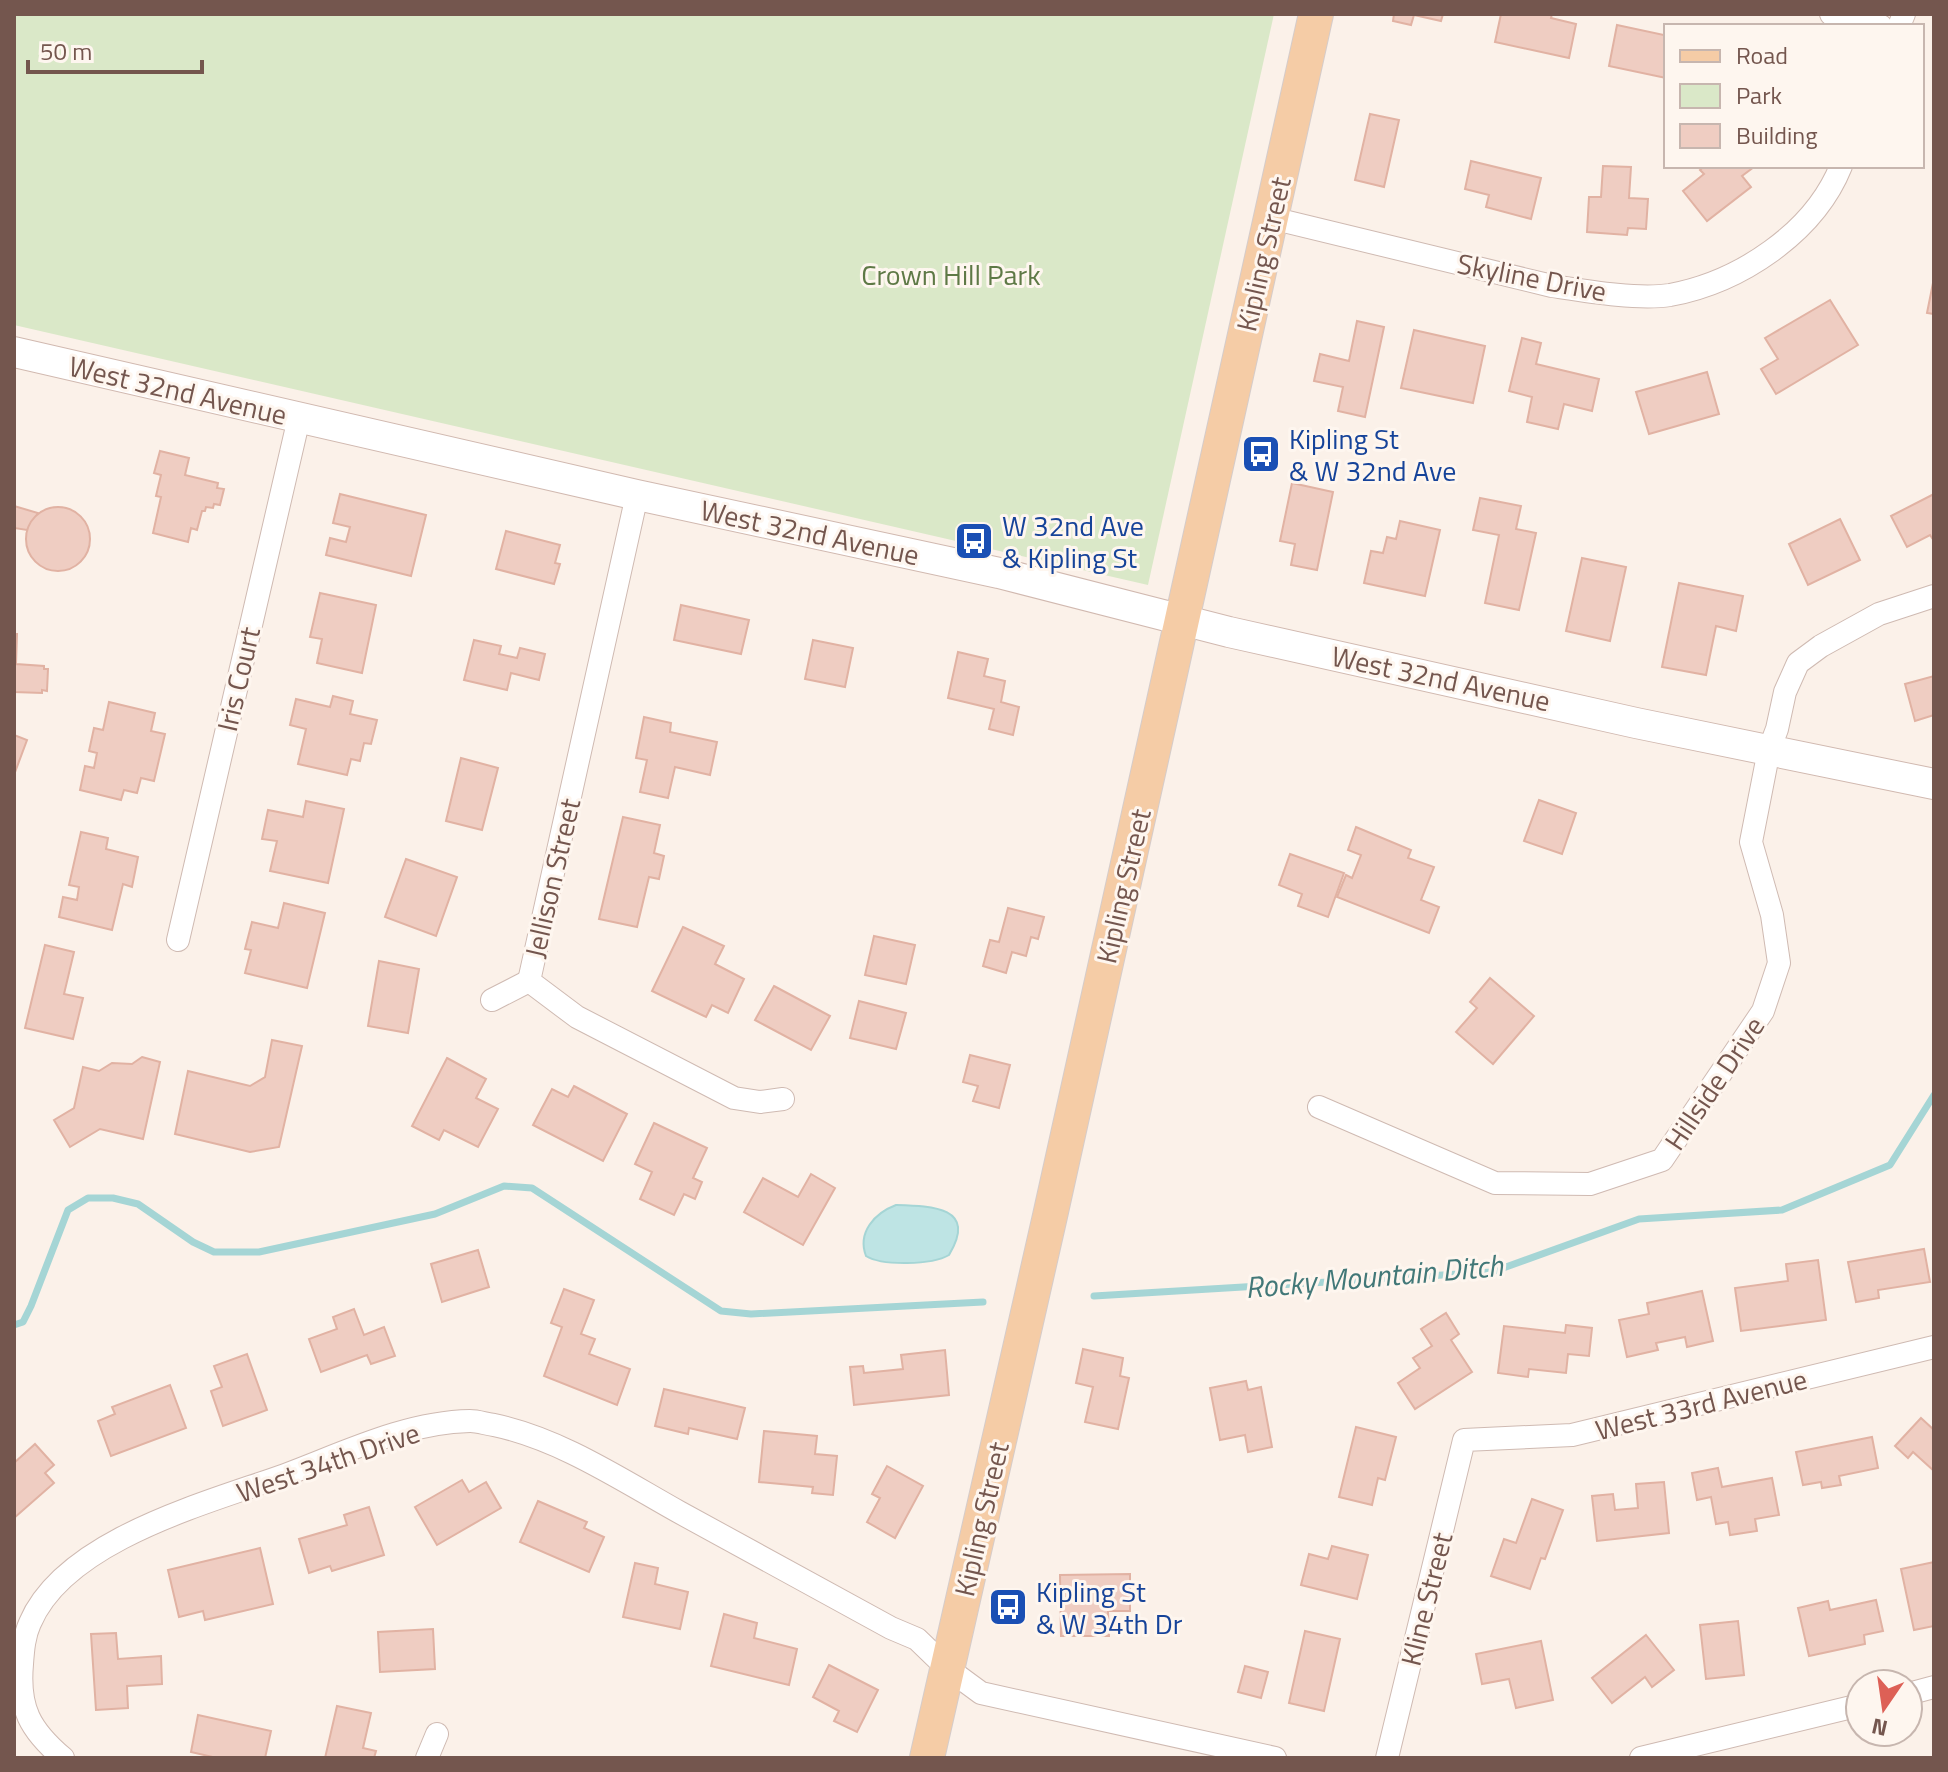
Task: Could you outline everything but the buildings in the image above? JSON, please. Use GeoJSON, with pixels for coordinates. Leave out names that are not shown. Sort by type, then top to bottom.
{"type":"FeatureCollection","features":[{"type":"Feature","properties":{"kind":"main road","name":"Kipling Street"},"geometry":{"type":"LineString","coordinates":[[927,1758],[1316,14]]}},
{"type":"Feature","properties":{"kind":"street"},"geometry":{"type":"LineString","coordinates":[[1831,14],[1873,24]]}},
{"type":"Feature","properties":{"kind":"street","name":"Skyline Drive"},"geometry":{"type":"LineString","coordinates":[[1271,218],[1552,286],[1596,292],[1668,295],[1701,286],[1742,269],[1781,243],[1809,219],[1833,187],[1840,168]]}},
{"type":"Feature","properties":{"kind":"street","name":"West 32nd Avenue"},"geometry":{"type":"LineString","coordinates":[[14,352],[637,495],[999,573],[1182,620],[1636,723],[1934,784]]}},
{"type":"Feature","properties":{"kind":"street","name":"Iris Court"},"geometry":{"type":"LineString","coordinates":[[178,940],[299,418]]}},
{"type":"Feature","properties":{"kind":"street","name":"Jellison Street"},"geometry":{"type":"LineString","coordinates":[[637,495],[529,981],[577,1017],[734,1098],[760,1102],[783,1099]]}},
{"type":"Feature","properties":{"kind":"street","name":"Hillside Drive"},"geometry":{"type":"LineString","coordinates":[[1319,1107],[1495,1183],[1590,1184],[1662,1160],[1763,1011],[1779,963],[1772,915],[1751,842],[1769,750],[1785,692],[1798,663],[1821,646],[1879,614],[1934,596]]}},
{"type":"Feature","properties":{"kind":"street"},"geometry":{"type":"LineString","coordinates":[[492,1000],[529,981]]}},
{"type":"Feature","properties":{"kind":"street","name":"West 33rd Avenue"},"geometry":{"type":"LineString","coordinates":[[1464,1440],[1572,1435],[1934,1347]]}},
{"type":"Feature","properties":{"kind":"street","name":"West 34th Drive"},"geometry":{"type":"LineString","coordinates":[[63,1758],[46,1744],[25,1714],[20,1687],[24,1641],[31,1621],[46,1597],[71,1570],[109,1546],[168,1517],[409,1430],[472,1421],[525,1432],[592,1464],[891,1628],[917,1639],[947,1668],[981,1693],[1275,1758]]}},
{"type":"Feature","properties":{"kind":"street","name":"Kline Street"},"geometry":{"type":"LineString","coordinates":[[1387,1758],[1464,1440]]}},
{"type":"Feature","properties":{"kind":"street"},"geometry":{"type":"LineString","coordinates":[[1641,1758],[1844,1709]]}},
{"type":"Feature","properties":{"kind":"street"},"geometry":{"type":"LineString","coordinates":[[427,1758],[437,1734]]}},
{"type":"Feature","properties":{"kind":"green space","name":"Crown Hill Park"},"geometry":{"type":"Polygon","coordinates":[[[14,14],[1274,14],[1148,585],[14,325],[14,14]]]}},
{"type":"Feature","properties":{"kind":"water"},"geometry":{"type":"Polygon","coordinates":[[[896,1205],[924,1206],[947,1212],[954,1218],[958,1227],[957,1239],[949,1255],[931,1261],[907,1263],[866,1256],[864,1239],[870,1224],[896,1205]]]}},
{"type":"Feature","properties":{"kind":"waterway","name":"Rocky Mountain Ditch"},"geometry":{"type":"LineString","coordinates":[[1094,1296],[1492,1272],[1639,1219],[1782,1210],[1890,1165],[1934,1095]]}},
{"type":"Feature","properties":{"kind":"waterway","name":"Rocky Mountain Ditch"},"geometry":{"type":"LineString","coordinates":[[14,1325],[23,1322],[31,1306],[68,1210],[88,1198],[113,1198],[138,1204],[193,1242],[214,1252],[259,1252],[435,1214],[504,1186],[532,1188],[721,1311],[751,1314],[983,1302]]}},
{"type":"Feature","properties":{"kind":"place","name":"Kipling St & W 32nd Ave"},"geometry":{"type":"Point","coordinates":[1261,454]}},
{"type":"Feature","properties":{"kind":"place","name":"W 32nd Ave & Kipling St"},"geometry":{"type":"Point","coordinates":[974,541]}},
{"type":"Feature","properties":{"kind":"place","name":"Kipling St & W 34th Dr"},"geometry":{"type":"Point","coordinates":[1008,1607]}}]}
